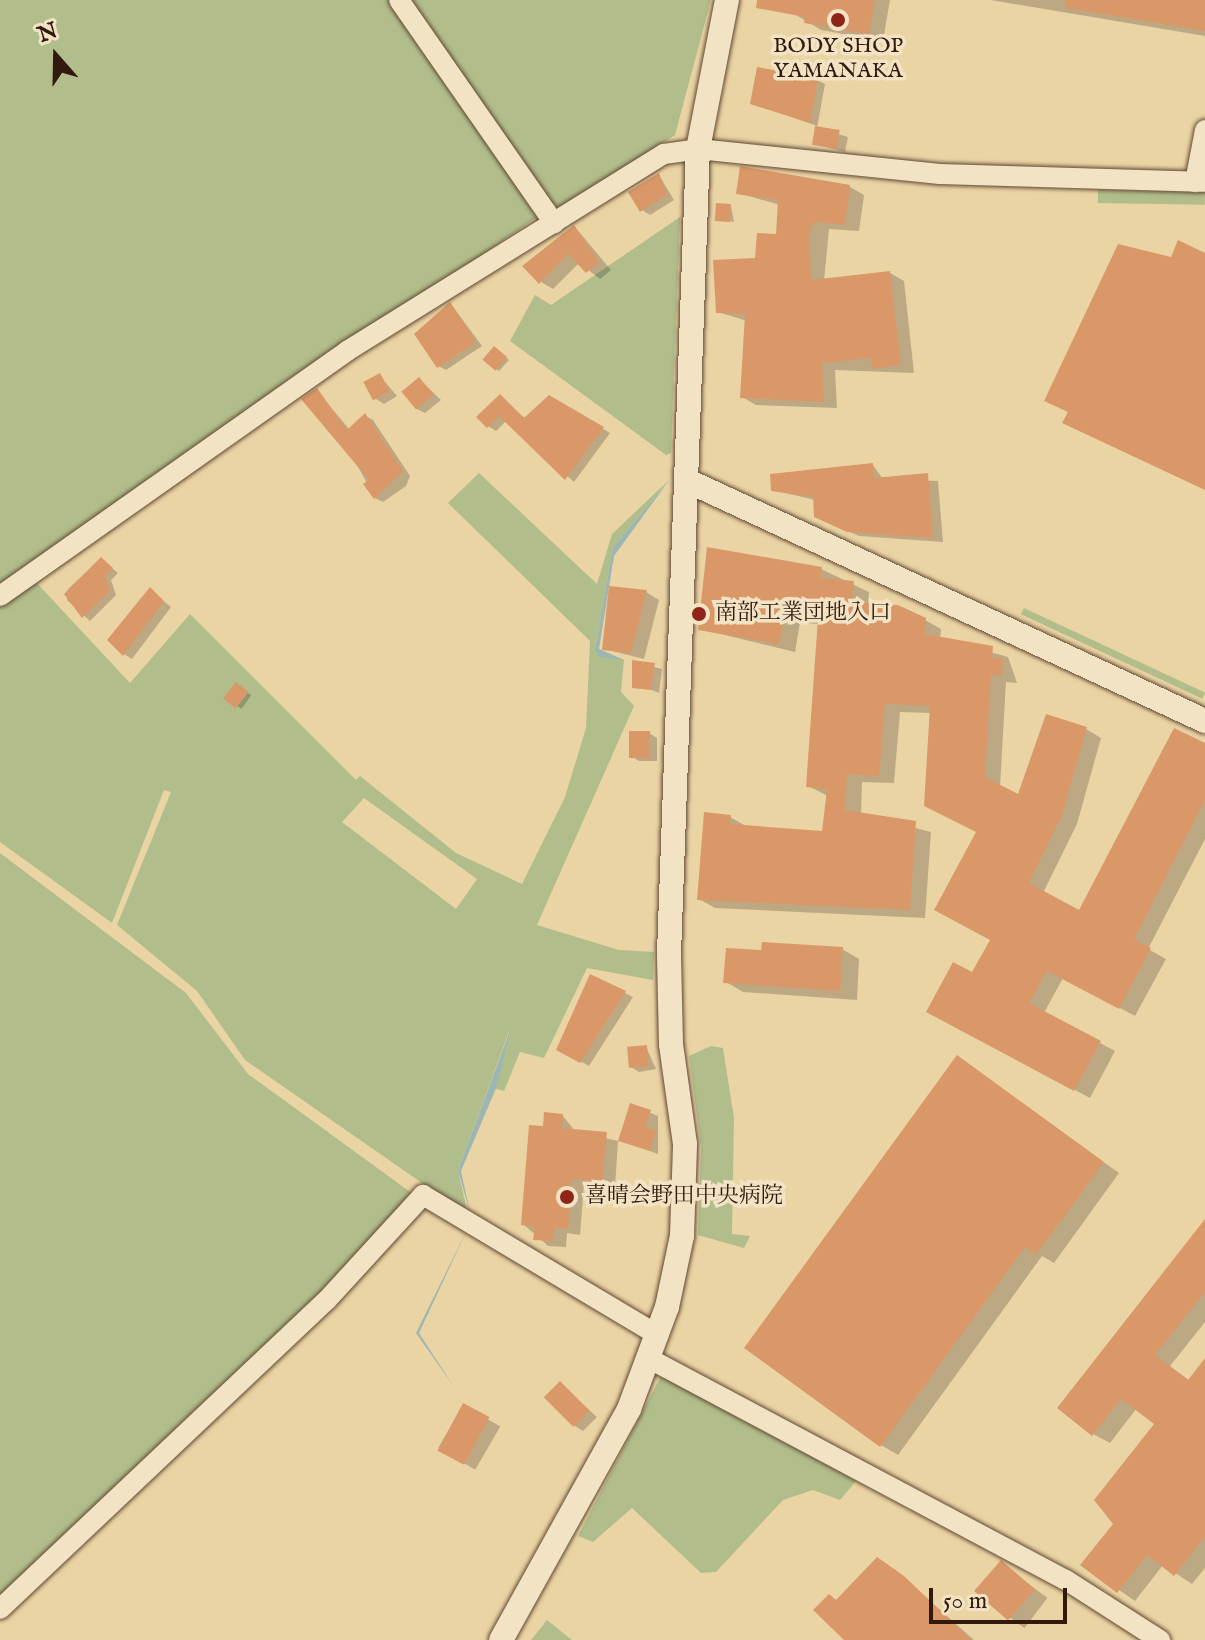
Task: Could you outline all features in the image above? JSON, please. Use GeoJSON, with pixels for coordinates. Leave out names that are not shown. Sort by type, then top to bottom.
{"type":"FeatureCollection","features":[{"type":"Feature","properties":{"kind":"street"},"geometry":{"type":"LineString","coordinates":[[399,0],[554,223]]}},
{"type":"Feature","properties":{"kind":"street"},"geometry":{"type":"LineString","coordinates":[[501,1640],[650,1359],[658,1335],[686,1192],[669,1009],[698,149],[727,0]]}},
{"type":"Feature","properties":{"kind":"street"},"geometry":{"type":"LineString","coordinates":[[0,596],[347,351],[664,154],[698,149],[940,174],[1200,182],[1205,130]]}},
{"type":"Feature","properties":{"kind":"street"},"geometry":{"type":"LineString","coordinates":[[688,481],[1205,721]]}},
{"type":"Feature","properties":{"kind":"street"},"geometry":{"type":"LineString","coordinates":[[0,1609],[326,1301],[423,1195],[658,1335]]}},
{"type":"Feature","properties":{"kind":"street"},"geometry":{"type":"LineString","coordinates":[[650,1359],[1079,1587],[1160,1640]]}},
{"type":"Feature","properties":{"kind":"green space"},"geometry":{"type":"Polygon","coordinates":[[[0,0],[390,0],[537,217],[0,587],[0,0]]]}},
{"type":"Feature","properties":{"kind":"green space"},"geometry":{"type":"Polygon","coordinates":[[[408,0],[711,0],[675,135],[566,208],[552,204],[408,0]]]}},
{"type":"Feature","properties":{"kind":"green space"},"geometry":{"type":"Polygon","coordinates":[[[1098,190],[1205,192],[1205,205],[1098,203],[1098,190]]]}},
{"type":"Feature","properties":{"kind":"green space"},"geometry":{"type":"Polygon","coordinates":[[[680,217],[671,453],[666,455],[510,341],[535,295],[551,305],[680,217]]]}},
{"type":"Feature","properties":{"kind":"green space"},"geometry":{"type":"Polygon","coordinates":[[[479,473],[597,584],[612,534],[668,481],[613,547],[595,650],[624,660],[621,692],[634,706],[537,925],[619,950],[654,952],[653,980],[587,968],[544,1058],[520,1052],[504,1091],[496,1089],[510,1029],[458,1170],[468,1215],[245,1060],[197,991],[117,925],[171,792],[164,790],[112,923],[0,842],[0,605],[35,581],[130,683],[190,614],[356,780],[360,776],[456,853],[522,884],[565,797],[586,728],[590,641],[448,503],[479,473]],[[364,798],[342,822],[456,909],[477,879],[364,798]]]}},
{"type":"Feature","properties":{"kind":"green space"},"geometry":{"type":"Polygon","coordinates":[[[1024,608],[1205,692],[1202,699],[1021,614],[1024,608]]]}},
{"type":"Feature","properties":{"kind":"green space"},"geometry":{"type":"Polygon","coordinates":[[[0,853],[186,993],[248,1074],[413,1194],[345,1275],[0,1602],[0,853]]]}},
{"type":"Feature","properties":{"kind":"green space"},"geometry":{"type":"Polygon","coordinates":[[[711,1046],[723,1048],[734,1118],[732,1234],[750,1236],[744,1248],[698,1235],[701,1147],[689,1056],[711,1046]]]}},
{"type":"Feature","properties":{"kind":"green space"},"geometry":{"type":"Polygon","coordinates":[[[661,1376],[856,1481],[840,1500],[813,1490],[783,1500],[716,1572],[701,1573],[632,1508],[593,1542],[578,1536],[661,1376]]]}},
{"type":"Feature","properties":{"kind":"green space"},"geometry":{"type":"Polygon","coordinates":[[[547,1620],[572,1640],[531,1640],[547,1620]]]}},
{"type":"Feature","properties":{"kind":"water"},"geometry":{"type":"Polygon","coordinates":[[[670,479],[614,556],[599,649],[624,660],[599,657],[595,650],[613,547],[670,479]]]}},
{"type":"Feature","properties":{"kind":"water"},"geometry":{"type":"Polygon","coordinates":[[[511,1028],[497,1086],[461,1171],[471,1217],[458,1170],[511,1028]]]}},
{"type":"Feature","properties":{"kind":"water"},"geometry":{"type":"Polygon","coordinates":[[[468,1228],[419,1333],[454,1387],[416,1333],[468,1228]]]}},
{"type":"Feature","properties":{"kind":"building","name":"BODY SHOP YAMANAKA"},"geometry":{"type":"Polygon","coordinates":[[[757,0],[875,0],[869,34],[804,23],[805,17],[756,8],[757,0]]]}},
{"type":"Feature","properties":{"kind":"building"},"geometry":{"type":"Polygon","coordinates":[[[1066,0],[1205,0],[1205,31],[1066,8],[1066,0]]]}},
{"type":"Feature","properties":{"kind":"building"},"geometry":{"type":"Polygon","coordinates":[[[757,67],[818,78],[810,123],[750,104],[757,67]]]}},
{"type":"Feature","properties":{"kind":"building"},"geometry":{"type":"Polygon","coordinates":[[[815,126],[840,130],[837,149],[812,145],[815,126]]]}},
{"type":"Feature","properties":{"kind":"building"},"geometry":{"type":"Polygon","coordinates":[[[740,166],[850,185],[845,225],[815,222],[809,231],[811,280],[890,271],[901,365],[872,369],[871,358],[822,363],[824,402],[740,398],[745,314],[716,313],[713,260],[755,258],[757,233],[776,234],[778,200],[736,194],[740,166]]]}},
{"type":"Feature","properties":{"kind":"building"},"geometry":{"type":"Polygon","coordinates":[[[659,173],[667,195],[640,212],[628,192],[659,173]]]}},
{"type":"Feature","properties":{"kind":"building"},"geometry":{"type":"Polygon","coordinates":[[[716,203],[731,204],[730,222],[715,221],[716,203]]]}},
{"type":"Feature","properties":{"kind":"building"},"geometry":{"type":"Polygon","coordinates":[[[574,225],[599,262],[586,273],[568,254],[539,284],[522,266],[574,225]]]}},
{"type":"Feature","properties":{"kind":"building"},"geometry":{"type":"Polygon","coordinates":[[[1178,240],[1205,253],[1205,490],[1062,423],[1068,412],[1044,401],[1118,244],[1171,257],[1178,240]]]}},
{"type":"Feature","properties":{"kind":"building"},"geometry":{"type":"Polygon","coordinates":[[[450,302],[476,342],[437,368],[414,334],[450,302]]]}},
{"type":"Feature","properties":{"kind":"building"},"geometry":{"type":"Polygon","coordinates":[[[494,346],[507,357],[495,371],[482,360],[494,346]]]}},
{"type":"Feature","properties":{"kind":"building"},"geometry":{"type":"Polygon","coordinates":[[[380,373],[390,392],[373,400],[363,382],[380,373]]]}},
{"type":"Feature","properties":{"kind":"building"},"geometry":{"type":"Polygon","coordinates":[[[419,377],[434,395],[416,409],[401,392],[419,377]]]}},
{"type":"Feature","properties":{"kind":"building"},"geometry":{"type":"Polygon","coordinates":[[[317,388],[347,430],[365,413],[403,471],[374,499],[363,484],[369,480],[301,399],[317,388]]]}},
{"type":"Feature","properties":{"kind":"building"},"geometry":{"type":"Polygon","coordinates":[[[500,394],[524,418],[549,395],[604,427],[565,480],[499,416],[487,428],[476,417],[500,394]]]}},
{"type":"Feature","properties":{"kind":"building"},"geometry":{"type":"Polygon","coordinates":[[[873,463],[874,478],[928,473],[933,538],[847,532],[814,517],[813,497],[771,491],[770,474],[873,463]]]}},
{"type":"Feature","properties":{"kind":"building"},"geometry":{"type":"Polygon","coordinates":[[[707,547],[822,567],[821,578],[854,581],[852,602],[898,605],[926,618],[925,634],[993,646],[992,658],[1003,658],[1002,676],[991,675],[985,777],[1018,794],[1046,714],[1087,727],[1062,815],[1029,883],[1079,910],[1174,728],[1205,743],[1205,800],[1134,939],[1151,948],[1119,1009],[1047,971],[1029,1003],[1101,1041],[1074,1091],[926,1012],[953,962],[972,972],[990,940],[934,910],[976,832],[924,806],[930,706],[885,704],[879,776],[847,774],[845,810],[916,821],[910,910],[697,900],[704,812],[731,815],[730,824],[822,831],[827,789],[806,787],[818,618],[785,615],[779,644],[698,630],[707,547]]]}},
{"type":"Feature","properties":{"kind":"building"},"geometry":{"type":"Polygon","coordinates":[[[101,557],[113,568],[105,576],[110,591],[82,618],[64,594],[101,557]]]}},
{"type":"Feature","properties":{"kind":"building"},"geometry":{"type":"Polygon","coordinates":[[[609,586],[647,590],[631,653],[602,650],[609,586]]]}},
{"type":"Feature","properties":{"kind":"building"},"geometry":{"type":"Polygon","coordinates":[[[150,587],[164,601],[123,656],[107,640],[150,587]]]}},
{"type":"Feature","properties":{"kind":"building"},"geometry":{"type":"Polygon","coordinates":[[[632,660],[655,663],[651,690],[632,688],[632,660]]]}},
{"type":"Feature","properties":{"kind":"building"},"geometry":{"type":"Polygon","coordinates":[[[236,682],[249,692],[236,708],[223,699],[236,682]]]}},
{"type":"Feature","properties":{"kind":"building"},"geometry":{"type":"Polygon","coordinates":[[[629,731],[650,731],[650,758],[629,758],[629,731]]]}},
{"type":"Feature","properties":{"kind":"building"},"geometry":{"type":"Polygon","coordinates":[[[762,942],[843,947],[840,991],[723,983],[726,948],[761,950],[762,942]]]}},
{"type":"Feature","properties":{"kind":"building"},"geometry":{"type":"Polygon","coordinates":[[[590,974],[626,991],[580,1063],[556,1050],[590,974]]]}},
{"type":"Feature","properties":{"kind":"building"},"geometry":{"type":"Polygon","coordinates":[[[647,1045],[649,1066],[629,1068],[627,1047],[647,1045]]]}},
{"type":"Feature","properties":{"kind":"building"},"geometry":{"type":"Polygon","coordinates":[[[957,1055],[1104,1162],[1036,1255],[1025,1247],[880,1447],[744,1348],[957,1055]]]}},
{"type":"Feature","properties":{"kind":"building"},"geometry":{"type":"Polygon","coordinates":[[[630,1103],[651,1110],[645,1127],[656,1131],[650,1151],[618,1141],[630,1103]]]}},
{"type":"Feature","properties":{"kind":"building","name":"喜晴会野田中央病院"},"geometry":{"type":"Polygon","coordinates":[[[544,1112],[563,1114],[562,1128],[607,1132],[602,1182],[572,1179],[568,1229],[554,1228],[553,1241],[533,1240],[535,1227],[521,1225],[529,1125],[543,1126],[544,1112]]]}},
{"type":"Feature","properties":{"kind":"building"},"geometry":{"type":"Polygon","coordinates":[[[1205,1219],[1205,1292],[1155,1355],[1188,1380],[1205,1358],[1205,1536],[1174,1576],[1147,1555],[1117,1593],[1080,1565],[1113,1524],[1094,1500],[1154,1424],[1121,1399],[1092,1436],[1057,1408],[1205,1219]]]}},
{"type":"Feature","properties":{"kind":"building"},"geometry":{"type":"Polygon","coordinates":[[[560,1381],[590,1411],[573,1427],[544,1397],[560,1381]]]}},
{"type":"Feature","properties":{"kind":"building"},"geometry":{"type":"Polygon","coordinates":[[[463,1403],[489,1417],[464,1465],[438,1451],[463,1403]]]}},
{"type":"Feature","properties":{"kind":"building"},"geometry":{"type":"Polygon","coordinates":[[[877,1557],[904,1576],[971,1640],[844,1640],[813,1610],[829,1594],[836,1600],[877,1557]]]}},
{"type":"Feature","properties":{"kind":"building"},"geometry":{"type":"Polygon","coordinates":[[[1001,1560],[1035,1590],[1008,1620],[974,1591],[1001,1560]]]}},
{"type":"Feature","properties":{"kind":"place","name":"BODY SHOP YAMANAKA"},"geometry":{"type":"Point","coordinates":[838,20]}},
{"type":"Feature","properties":{"kind":"place","name":"南部工業団地入口"},"geometry":{"type":"Point","coordinates":[699,614]}},
{"type":"Feature","properties":{"kind":"place","name":"喜晴会野田中央病院"},"geometry":{"type":"Point","coordinates":[567,1197]}}]}
